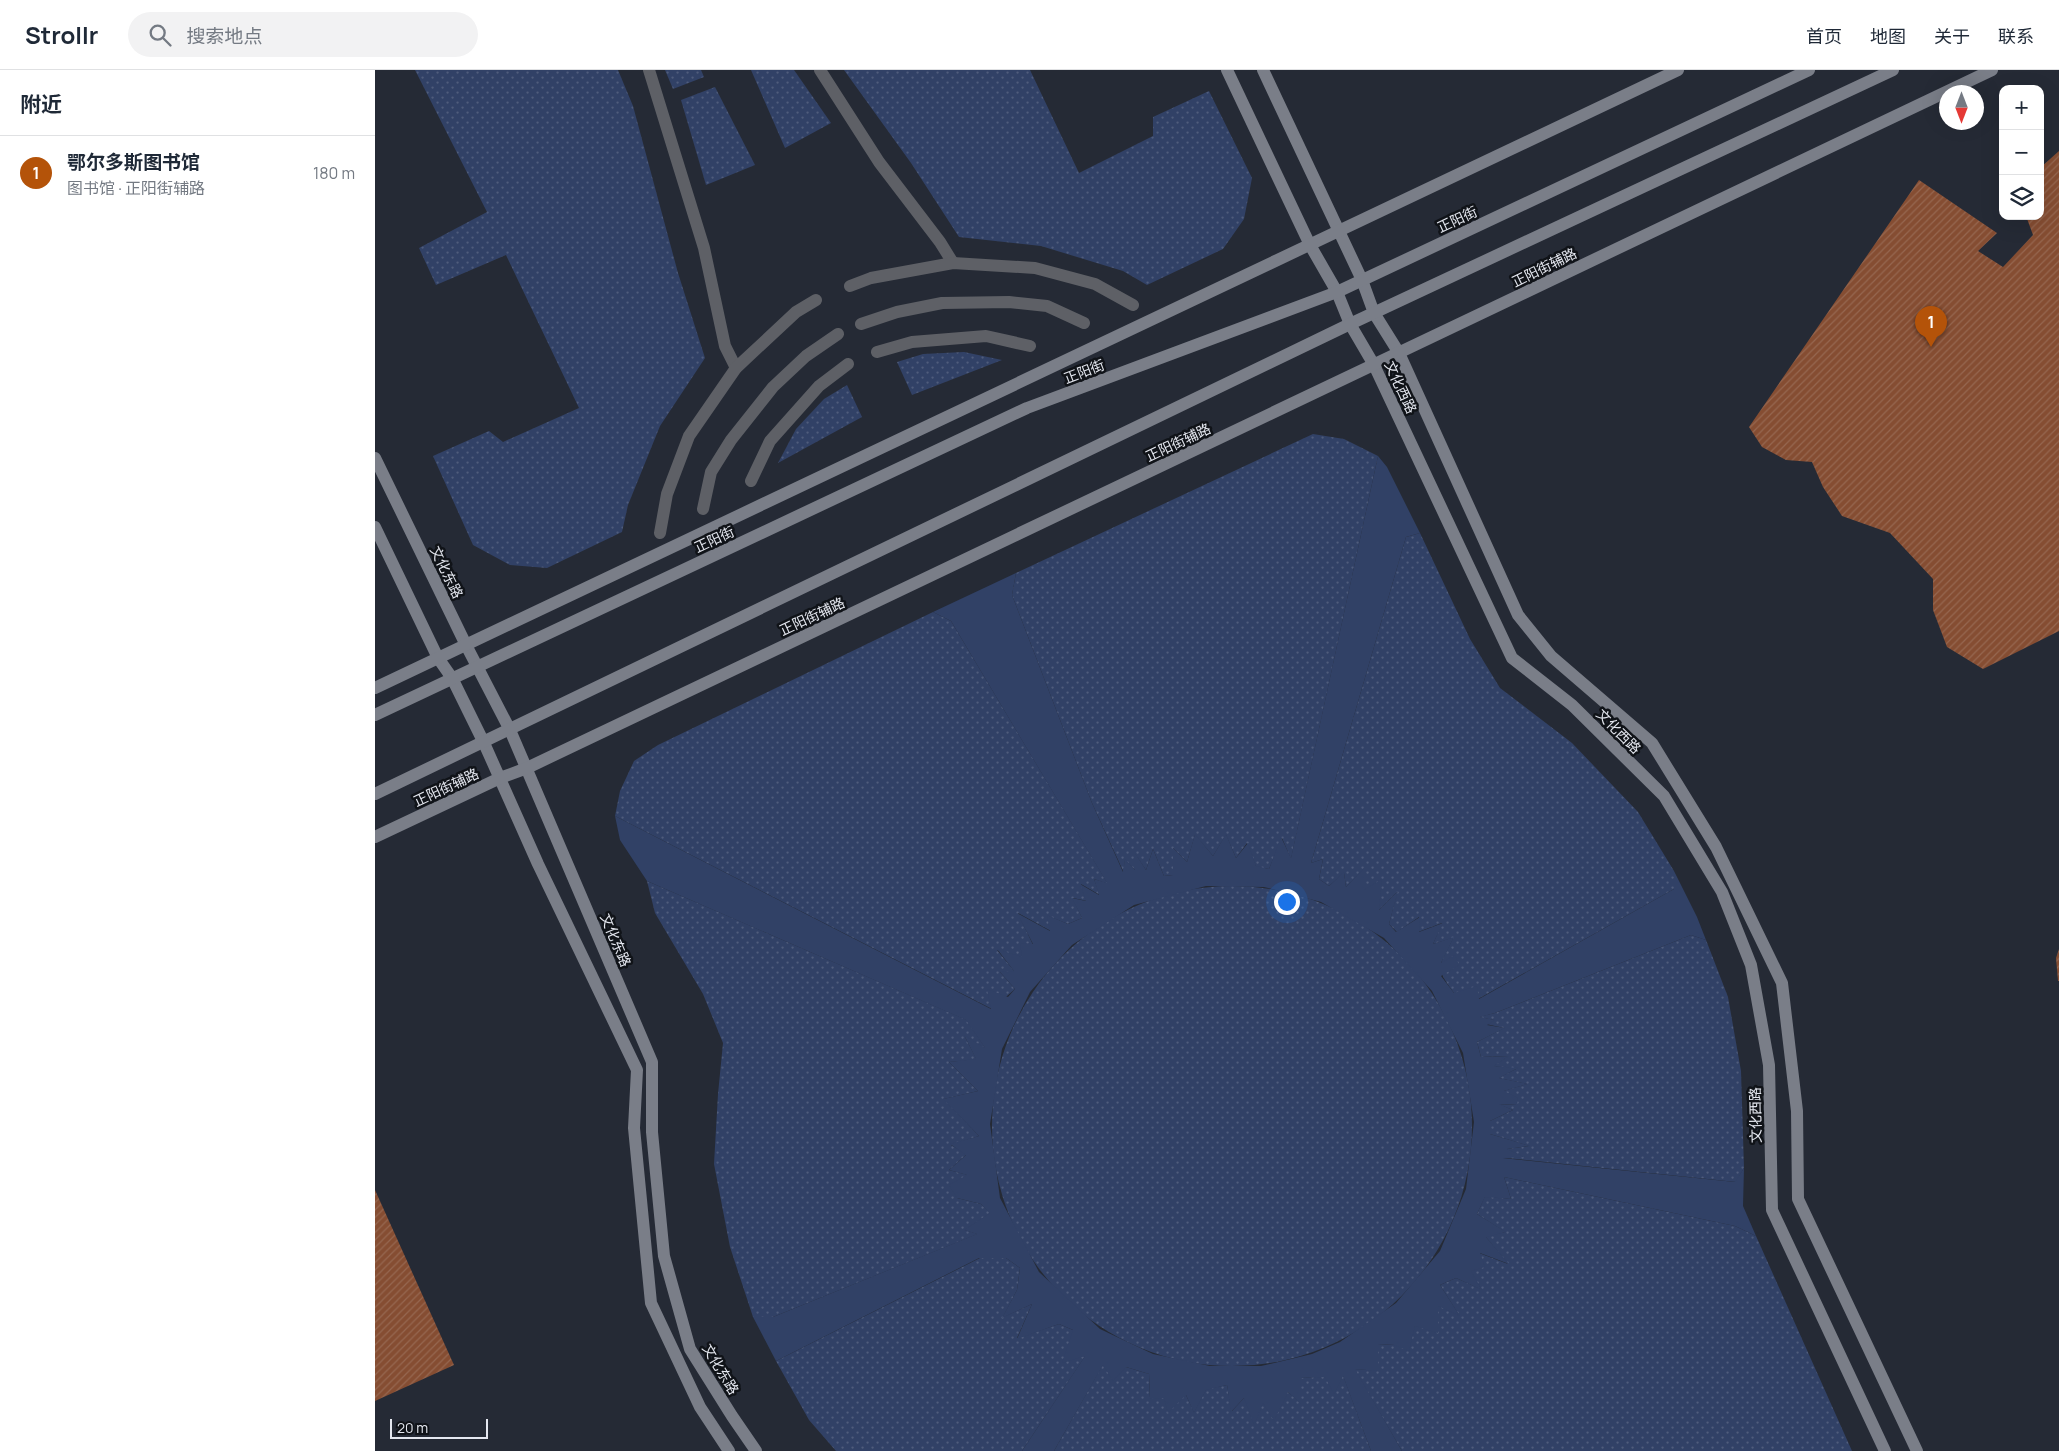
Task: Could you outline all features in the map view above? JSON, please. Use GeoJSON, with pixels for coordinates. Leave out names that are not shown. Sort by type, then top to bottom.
{"type":"FeatureCollection","features":[{"type":"Feature","properties":{"kind":"street","name":"文化西路"},"geometry":{"type":"LineString","coordinates":[[1227,70],[1310,245],[1337,292],[1350,324],[1375,365],[1512,658],[1572,705],[1664,796],[1722,892],[1751,965],[1769,1066],[1771,1210],[1885,1451]]}},
{"type":"Feature","properties":{"kind":"street","name":"文化西路"},"geometry":{"type":"LineString","coordinates":[[1263,70],[1362,280],[1375,313],[1399,353],[1517,615],[1551,656],[1652,742],[1717,847],[1781,983],[1797,1111],[1798,1199],[1917,1451]]}},
{"type":"Feature","properties":{"kind":"street"},"geometry":{"type":"LineString","coordinates":[[375,688],[1679,70]]}},
{"type":"Feature","properties":{"kind":"street","name":"正阳街"},"geometry":{"type":"LineString","coordinates":[[375,714],[1027,408],[1337,292],[1809,70]]}},
{"type":"Feature","properties":{"kind":"street"},"geometry":{"type":"LineString","coordinates":[[375,794],[1350,324],[1893,70]]}},
{"type":"Feature","properties":{"kind":"street","name":"正阳街辅路"},"geometry":{"type":"LineString","coordinates":[[375,837],[500,778],[527,768],[1993,70]]}},
{"type":"Feature","properties":{"kind":"street","name":"文化东路"},"geometry":{"type":"LineString","coordinates":[[375,458],[466,645],[510,730],[652,1062],[652,1132],[664,1256],[691,1348],[732,1416],[756,1451]]}},
{"type":"Feature","properties":{"kind":"street"},"geometry":{"type":"LineString","coordinates":[[375,527],[438,658],[452,678],[484,742],[538,864],[637,1070],[634,1128],[651,1303],[700,1407],[729,1451]]}},
{"type":"Feature","properties":{"kind":"lane"},"geometry":{"type":"LineString","coordinates":[[649,70],[704,248],[725,346],[735,368]]}},
{"type":"Feature","properties":{"kind":"lane"},"geometry":{"type":"LineString","coordinates":[[820,70],[879,162],[940,242],[953,263]]}},
{"type":"Feature","properties":{"kind":"lane"},"geometry":{"type":"LineString","coordinates":[[850,286],[871,278],[953,263],[1035,268],[1095,284],[1133,305]]}},
{"type":"Feature","properties":{"kind":"lane"},"geometry":{"type":"LineString","coordinates":[[660,533],[667,494],[689,436],[735,368],[796,312],[816,300]]}},
{"type":"Feature","properties":{"kind":"lane"},"geometry":{"type":"LineString","coordinates":[[861,324],[897,312],[942,303],[1009,302],[1047,306],[1084,323]]}},
{"type":"Feature","properties":{"kind":"lane"},"geometry":{"type":"LineString","coordinates":[[703,509],[711,472],[731,440],[773,387],[806,356],[838,334]]}},
{"type":"Feature","properties":{"kind":"lane"},"geometry":{"type":"LineString","coordinates":[[877,352],[912,342],[986,336],[1030,346]]}},
{"type":"Feature","properties":{"kind":"lane"},"geometry":{"type":"LineString","coordinates":[[751,480],[770,441],[819,386],[848,364]]}},
{"type":"Feature","properties":{"kind":"shaded area"},"geometry":{"type":"Polygon","coordinates":[[[415,70],[618,70],[633,106],[678,273],[705,358],[660,426],[628,505],[622,532],[547,568],[510,565],[473,545],[433,456],[489,431],[503,442],[579,408],[506,255],[436,285],[419,248],[487,212],[415,70]]]}},
{"type":"Feature","properties":{"kind":"shaded area"},"geometry":{"type":"Polygon","coordinates":[[[665,70],[701,70],[704,77],[673,89],[665,70]]]}},
{"type":"Feature","properties":{"kind":"shaded area"},"geometry":{"type":"Polygon","coordinates":[[[751,70],[794,70],[831,123],[785,148],[751,70]]]}},
{"type":"Feature","properties":{"kind":"shaded area"},"geometry":{"type":"Polygon","coordinates":[[[844,70],[1030,70],[1079,173],[1153,136],[1153,117],[1209,91],[1252,178],[1244,219],[1223,249],[1147,285],[1123,271],[1041,246],[959,237],[911,163],[844,70]]]}},
{"type":"Feature","properties":{"kind":"shaded area"},"geometry":{"type":"Polygon","coordinates":[[[715,87],[755,165],[706,185],[681,100],[715,87]]]}},
{"type":"Feature","properties":{"kind":"shaded area"},"geometry":{"type":"Polygon","coordinates":[[[964,352],[1002,360],[912,395],[897,362],[923,354],[964,352]]]}},
{"type":"Feature","properties":{"kind":"shaded area"},"geometry":{"type":"Polygon","coordinates":[[[847,385],[862,417],[778,463],[796,429],[824,399],[847,385]]]}},
{"type":"Feature","properties":{"kind":"shaded area"},"geometry":{"type":"Polygon","coordinates":[[[1313,434],[1344,439],[1378,456],[1291,859],[1282,838],[1269,869],[1256,867],[1247,843],[1236,858],[1226,835],[1213,856],[1195,835],[1187,862],[1173,848],[1173,875],[1164,876],[1153,849],[1146,870],[1135,854],[1135,870],[1125,860],[1124,873],[1092,803],[1012,595],[1016,573],[1313,434]]]}},
{"type":"Feature","properties":{"kind":"shaded area"},"geometry":{"type":"Polygon","coordinates":[[[1378,456],[1387,467],[1420,533],[1406,537],[1311,863],[1323,859],[1319,879],[1329,886],[1344,872],[1346,887],[1364,868],[1364,890],[1382,879],[1379,910],[1398,891],[1389,924],[1396,932],[1420,917],[1419,932],[1443,923],[1433,944],[1454,937],[1441,963],[1455,955],[1459,965],[1441,976],[1454,993],[1477,986],[1479,999],[1674,889],[1674,871],[1697,917],[1706,940],[1691,935],[1495,1013],[1480,1017],[1495,1020],[1487,1025],[1505,1028],[1477,1042],[1481,1057],[1509,1056],[1494,1066],[1518,1068],[1499,1078],[1528,1084],[1504,1091],[1518,1098],[1517,1105],[1499,1104],[1513,1110],[1490,1121],[1490,1134],[1530,1146],[1507,1149],[1525,1157],[1503,1158],[1735,1182],[1744,1168],[1743,1206],[1756,1236],[1735,1226],[1504,1177],[1511,1199],[1485,1197],[1477,1214],[1506,1232],[1486,1237],[1509,1264],[1480,1253],[1485,1267],[1471,1271],[1482,1290],[1456,1278],[1440,1285],[1460,1316],[1438,1306],[1438,1333],[1415,1326],[1409,1351],[1394,1345],[1378,1344],[1378,1371],[1355,1369],[1402,1451],[1371,1451],[1343,1376],[1334,1394],[1325,1377],[1301,1378],[1301,1404],[1288,1392],[1274,1421],[1263,1403],[1254,1425],[1244,1398],[1231,1412],[1227,1385],[1206,1390],[1194,1413],[1186,1395],[1168,1413],[1164,1398],[1150,1399],[1149,1374],[1126,1367],[1113,1381],[1103,1365],[1054,1451],[1022,1451],[1085,1356],[1062,1363],[1073,1330],[1059,1324],[1017,1339],[1032,1304],[1002,1318],[1017,1290],[1020,1268],[1006,1258],[979,1258],[776,1361],[753,1317],[773,1317],[977,1234],[964,1230],[990,1213],[981,1204],[957,1198],[949,1185],[967,1175],[949,1170],[966,1155],[950,1144],[979,1136],[943,1099],[978,1091],[949,1062],[976,1059],[964,1035],[985,1048],[966,1020],[647,881],[620,840],[615,816],[991,1009],[987,989],[1008,997],[1015,989],[1000,972],[1014,971],[997,949],[1022,957],[1020,943],[1033,944],[1017,913],[1050,931],[1047,915],[1068,924],[1082,918],[1072,898],[1086,901],[1080,884],[1099,895],[1094,879],[1107,883],[951,621],[933,612],[1016,573],[1012,595],[1092,803],[1123,872],[1125,859],[1135,870],[1135,853],[1146,870],[1153,849],[1164,876],[1173,875],[1173,848],[1187,862],[1195,834],[1213,856],[1226,834],[1236,858],[1248,843],[1256,866],[1269,869],[1281,837],[1291,858],[1378,456]],[[1206,886],[1134,905],[1072,945],[1030,992],[1002,1049],[990,1124],[1000,1198],[1039,1272],[1100,1329],[1153,1354],[1210,1366],[1261,1366],[1312,1354],[1340,1342],[1396,1303],[1440,1251],[1466,1189],[1474,1122],[1463,1053],[1432,991],[1384,938],[1321,902],[1264,887],[1206,886]]]}},
{"type":"Feature","properties":{"kind":"shaded area"},"geometry":{"type":"Polygon","coordinates":[[[1420,533],[1470,639],[1500,688],[1572,743],[1638,812],[1674,871],[1674,889],[1478,999],[1454,993],[1443,977],[1441,971],[1442,961],[1453,938],[1433,944],[1442,923],[1418,932],[1419,917],[1397,932],[1389,924],[1397,892],[1379,910],[1364,891],[1364,869],[1346,887],[1344,873],[1329,886],[1319,879],[1323,859],[1311,863],[1406,537],[1420,533]]]}},
{"type":"Feature","properties":{"kind":"shaded area"},"geometry":{"type":"Polygon","coordinates":[[[933,612],[951,621],[1108,884],[1094,879],[1100,895],[1081,884],[1087,901],[1073,898],[1082,918],[1068,924],[1048,916],[1051,931],[1018,913],[1033,945],[1023,958],[997,950],[1015,972],[1000,972],[1015,989],[992,1009],[615,816],[620,791],[634,761],[658,745],[933,612]]]}},
{"type":"Feature","properties":{"kind":"shaded area"},"geometry":{"type":"Polygon","coordinates":[[[647,881],[967,1020],[986,1049],[965,1037],[977,1060],[949,1062],[978,1091],[944,1099],[979,1136],[951,1145],[967,1154],[949,1170],[968,1175],[957,1198],[981,1204],[991,1213],[965,1230],[978,1234],[773,1317],[753,1317],[730,1247],[714,1164],[723,1043],[703,994],[655,913],[647,881]]]}},
{"type":"Feature","properties":{"kind":"shaded area"},"geometry":{"type":"Polygon","coordinates":[[[1232,886],[1279,890],[1324,904],[1365,926],[1402,956],[1432,993],[1454,1034],[1468,1079],[1472,1126],[1468,1173],[1454,1218],[1432,1259],[1402,1296],[1365,1326],[1324,1348],[1279,1362],[1232,1366],[1185,1362],[1140,1348],[1099,1326],[1062,1296],[1032,1259],[1010,1218],[996,1173],[992,1126],[996,1079],[1010,1034],[1032,993],[1062,956],[1099,926],[1140,904],[1185,890],[1232,886]]]}},
{"type":"Feature","properties":{"kind":"shaded area"},"geometry":{"type":"Polygon","coordinates":[[[1691,935],[1706,940],[1728,997],[1741,1071],[1744,1168],[1736,1182],[1497,1157],[1523,1157],[1506,1149],[1529,1146],[1490,1134],[1490,1121],[1513,1110],[1497,1104],[1517,1105],[1503,1091],[1527,1084],[1498,1078],[1516,1069],[1493,1066],[1508,1056],[1481,1057],[1477,1042],[1504,1028],[1486,1024],[1494,1020],[1478,1017],[1495,1013],[1691,935]]]}},
{"type":"Feature","properties":{"kind":"shaded area"},"geometry":{"type":"Polygon","coordinates":[[[1504,1177],[1735,1226],[1756,1236],[1852,1451],[1402,1451],[1354,1369],[1378,1370],[1378,1344],[1394,1345],[1438,1305],[1459,1315],[1440,1285],[1456,1278],[1481,1289],[1470,1271],[1479,1253],[1508,1264],[1485,1236],[1505,1232],[1477,1214],[1485,1196],[1511,1199],[1504,1177]]]}},
{"type":"Feature","properties":{"kind":"shaded area"},"geometry":{"type":"Polygon","coordinates":[[[980,1258],[1006,1258],[1020,1268],[1017,1290],[1003,1317],[1032,1304],[1017,1338],[1059,1324],[1073,1330],[1086,1355],[1022,1451],[836,1451],[809,1420],[776,1361],[980,1258]]]}},
{"type":"Feature","properties":{"kind":"shaded area"},"geometry":{"type":"Polygon","coordinates":[[[1103,1364],[1126,1367],[1149,1374],[1150,1398],[1186,1395],[1194,1412],[1206,1389],[1227,1385],[1232,1411],[1244,1398],[1264,1402],[1288,1392],[1301,1403],[1301,1378],[1343,1375],[1371,1451],[1054,1451],[1103,1364]]]}},
{"type":"Feature","properties":{"kind":"building"},"geometry":{"type":"Polygon","coordinates":[[[2059,151],[2059,631],[1983,669],[1947,647],[1933,610],[1933,579],[1890,533],[1842,516],[1823,487],[1812,462],[1786,460],[1762,447],[1749,427],[1919,180],[1997,233],[1978,251],[2003,267],[2033,235],[2027,220],[2044,220],[2044,164],[2059,151]]]}},
{"type":"Feature","properties":{"kind":"building"},"geometry":{"type":"Polygon","coordinates":[[[2059,949],[2059,981],[2058,981],[2056,958],[2059,949]]]}},
{"type":"Feature","properties":{"kind":"building"},"geometry":{"type":"Polygon","coordinates":[[[375,1190],[454,1365],[375,1401],[375,1190]]]}},
{"type":"Feature","properties":{"kind":"place","name":"鄂尔多斯图书馆"},"geometry":{"type":"Point","coordinates":[1931,347]}}]}
